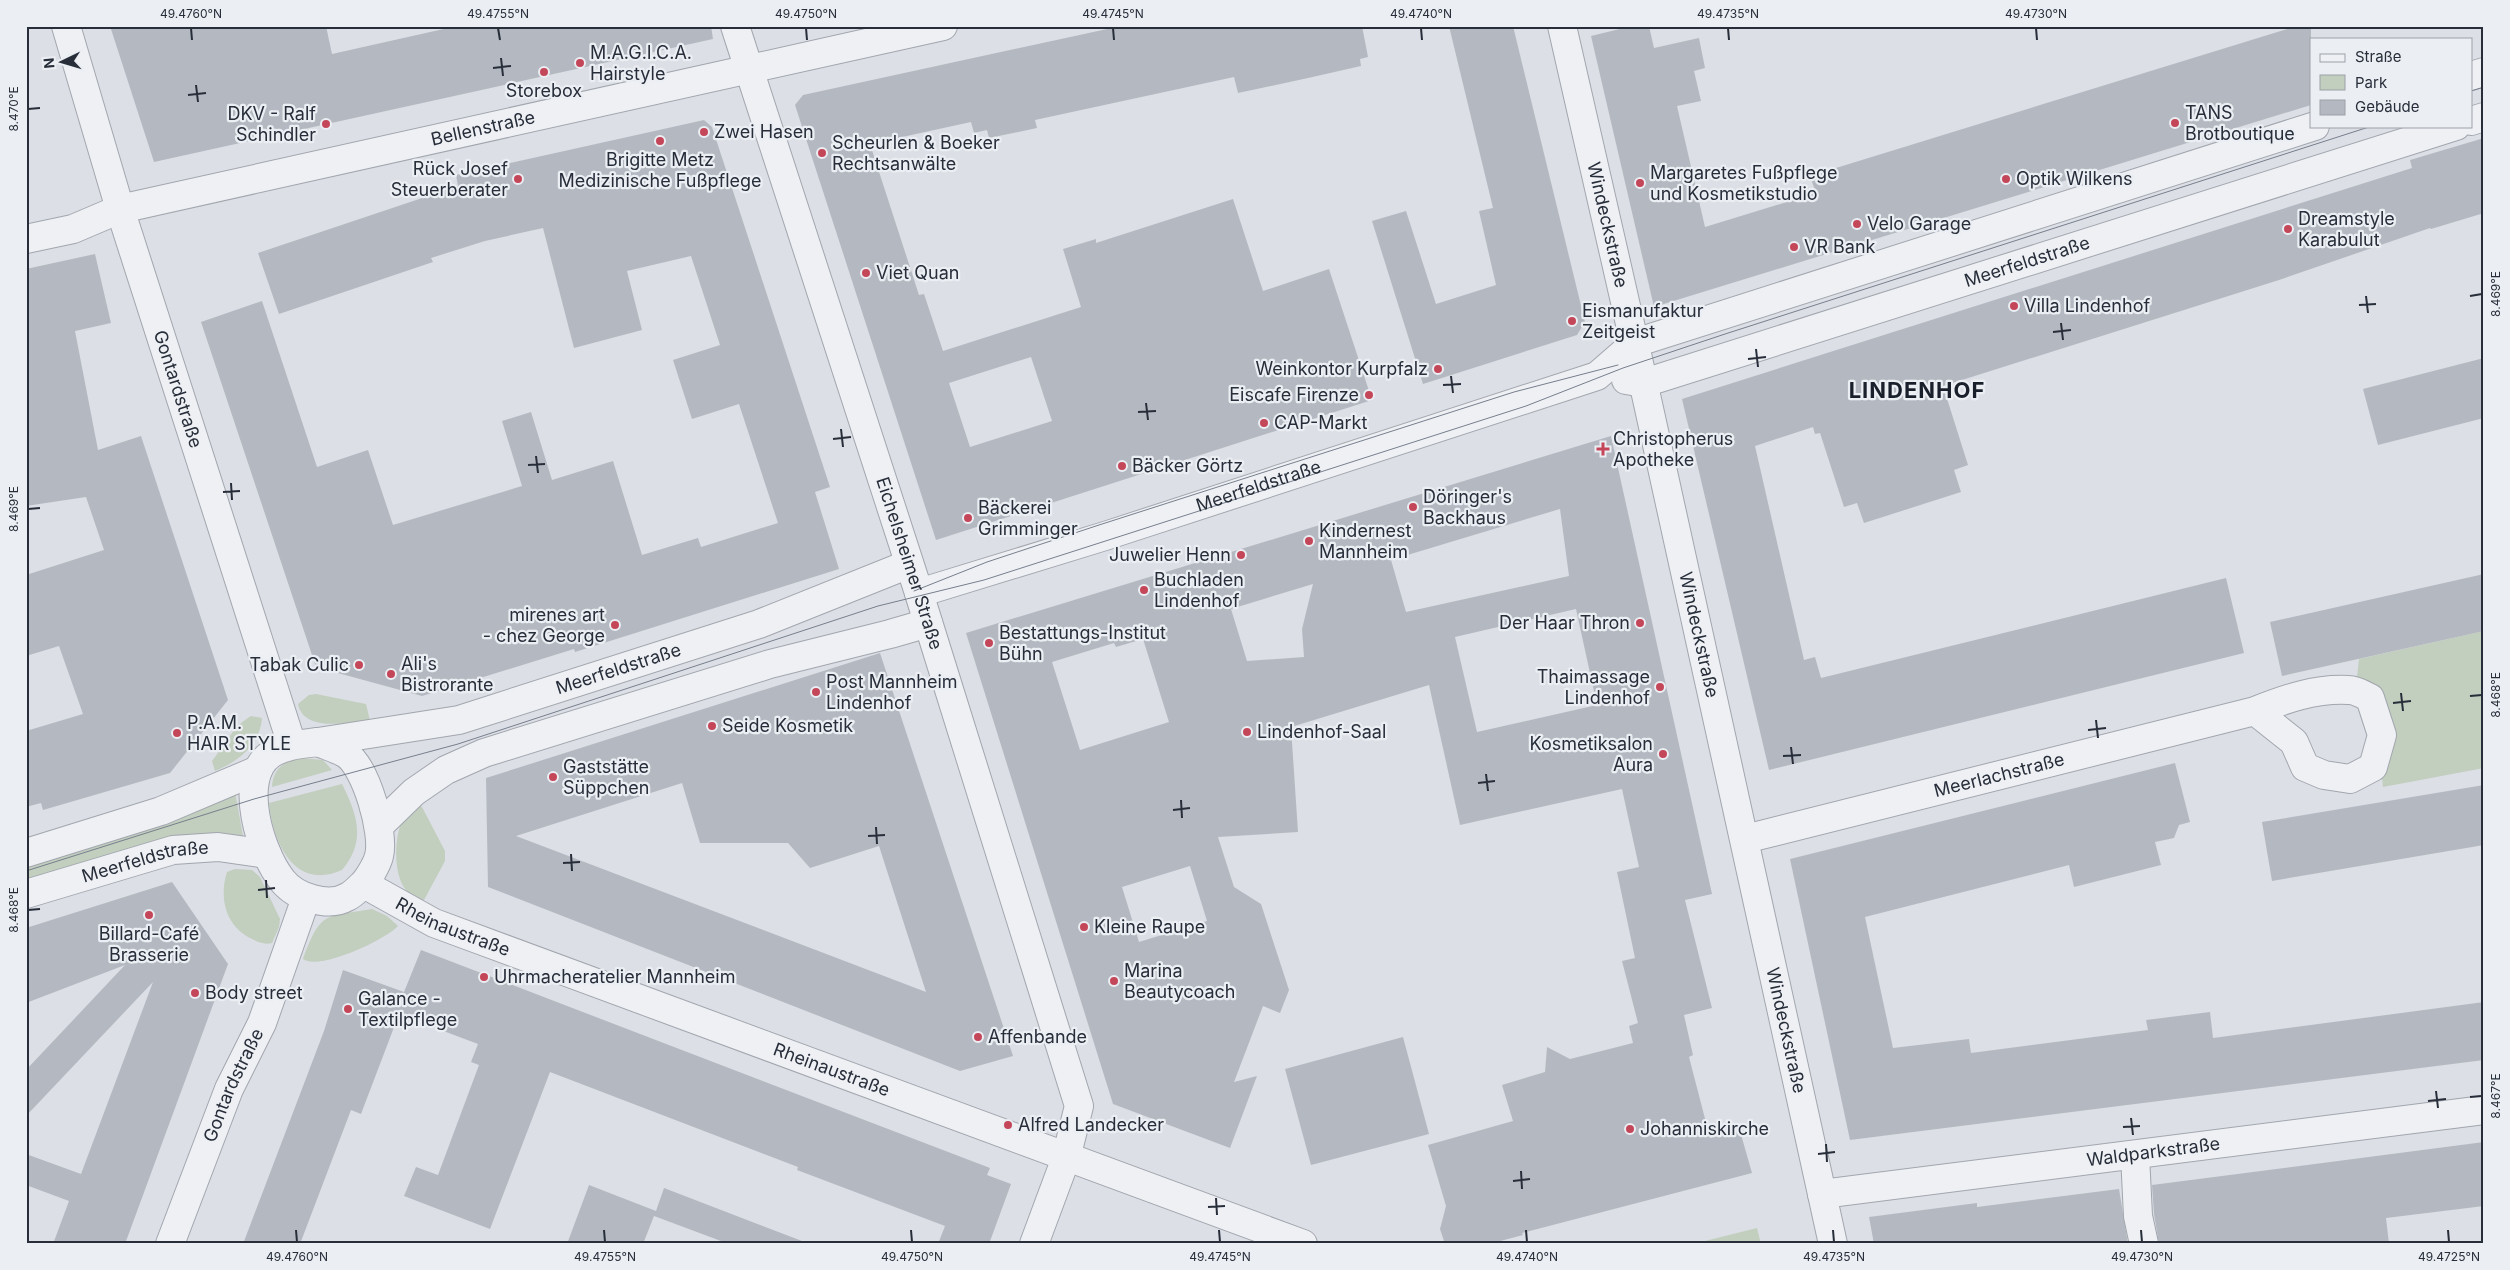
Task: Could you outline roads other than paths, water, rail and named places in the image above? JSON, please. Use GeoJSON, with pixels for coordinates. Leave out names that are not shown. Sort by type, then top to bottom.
{"type":"FeatureCollection","features":[{"type":"Feature","properties":{"kind":"street","name":"Eichelsheimer Straße"},"geometry":{"type":"LineString","coordinates":[[735,26],[910,564],[1079,1106],[1066,1158],[1034,1244]]}},
{"type":"Feature","properties":{"kind":"street","name":"Bellenstraße"},"geometry":{"type":"LineString","coordinates":[[26,240],[73,229],[120,210],[943,26]]}},
{"type":"Feature","properties":{"kind":"street","name":"Windeckstraße"},"geometry":{"type":"LineString","coordinates":[[1562,26],[1644,383],[1833,1244]]}},
{"type":"Feature","properties":{"kind":"street","name":"Gontardstraße"},"geometry":{"type":"LineString","coordinates":[[66,28],[120,210],[305,744]]}},
{"type":"Feature","properties":{"kind":"street"},"geometry":{"type":"LineString","coordinates":[[2472,76],[2484,72]]}},
{"type":"Feature","properties":{"kind":"street"},"geometry":{"type":"LineString","coordinates":[[2472,121],[2484,117]]}},
{"type":"Feature","properties":{"kind":"street","name":"Meerfeldstraße"},"geometry":{"type":"LineString","coordinates":[[919,593],[1105,536],[1597,376],[1635,343],[2310,128]]}},
{"type":"Feature","properties":{"kind":"street","name":"Meerfeldstraße"},"geometry":{"type":"LineString","coordinates":[[1597,376],[1644,383],[2450,128]]}},
{"type":"Feature","properties":{"kind":"street","name":"Meerfeldstraße"},"geometry":{"type":"LineString","coordinates":[[305,744],[424,727],[468,718],[759,624],[910,564]]}},
{"type":"Feature","properties":{"kind":"street"},"geometry":{"type":"LineString","coordinates":[[379,826],[414,792],[446,770],[484,753],[770,664],[928,623]]}},
{"type":"Feature","properties":{"kind":"street","name":"Meerlachstraße"},"geometry":{"type":"LineString","coordinates":[[1745,839],[2255,711]]}},
{"type":"Feature","properties":{"kind":"street"},"geometry":{"type":"LineString","coordinates":[[305,744],[347,754],[361,772],[379,826],[379,856],[364,884],[346,898],[328,901],[306,898],[282,882],[267,854],[258,827],[253,786],[258,770],[270,754],[305,744]]}},
{"type":"Feature","properties":{"kind":"street"},"geometry":{"type":"LineString","coordinates":[[26,853],[161,811],[258,770]]}},
{"type":"Feature","properties":{"kind":"street","name":"Meerfeldstraße"},"geometry":{"type":"LineString","coordinates":[[26,894],[173,850],[218,847],[267,854]]}},
{"type":"Feature","properties":{"kind":"street","name":"Rheinaustraße"},"geometry":{"type":"LineString","coordinates":[[364,884],[434,923],[1303,1244]]}},
{"type":"Feature","properties":{"kind":"street","name":"Gontardstraße"},"geometry":{"type":"LineString","coordinates":[[170,1244],[229,1089],[262,1023],[306,898]]}},
{"type":"Feature","properties":{"kind":"street","name":"Waldparkstraße"},"geometry":{"type":"LineString","coordinates":[[1822,1194],[2484,1110]]}},
{"type":"Feature","properties":{"kind":"street"},"geometry":{"type":"LineString","coordinates":[[2135,1155],[2138,1216],[2144,1244]]}},
{"type":"Feature","properties":{"kind":"tram line"},"geometry":{"type":"LineString","coordinates":[[2472,91],[2484,87]]}},
{"type":"Feature","properties":{"kind":"tram line"},"geometry":{"type":"LineString","coordinates":[[26,871],[254,799],[458,744],[878,606],[984,580],[1526,406],[1623,368],[1722,335],[2366,128]]}},
{"type":"Feature","properties":{"kind":"tram line"},"geometry":{"type":"LineString","coordinates":[[914,591],[987,562],[1099,525],[1514,392],[1618,365]]}},
{"type":"Feature","properties":{"kind":"place","name":"M.A.G.I.C.A. Hairstyle"},"geometry":{"type":"Point","coordinates":[580,63]}},
{"type":"Feature","properties":{"kind":"place","name":"Storebox"},"geometry":{"type":"Point","coordinates":[544,72]}},
{"type":"Feature","properties":{"kind":"place","name":"TANS Brotboutique"},"geometry":{"type":"Point","coordinates":[2175,123]}},
{"type":"Feature","properties":{"kind":"place","name":"DKV - Ralf Schindler"},"geometry":{"type":"Point","coordinates":[326,124]}},
{"type":"Feature","properties":{"kind":"place","name":"Zwei Hasen"},"geometry":{"type":"Point","coordinates":[704,132]}},
{"type":"Feature","properties":{"kind":"place","name":"Brigitte Metz Medizinische Fußpflege"},"geometry":{"type":"Point","coordinates":[660,141]}},
{"type":"Feature","properties":{"kind":"place","name":"Scheurlen & Boeker Rechtsanwälte"},"geometry":{"type":"Point","coordinates":[822,153]}},
{"type":"Feature","properties":{"kind":"place","name":"Rück Josef Steuerberater"},"geometry":{"type":"Point","coordinates":[518,179]}},
{"type":"Feature","properties":{"kind":"place","name":"Optik Wilkens"},"geometry":{"type":"Point","coordinates":[2006,179]}},
{"type":"Feature","properties":{"kind":"place","name":"Margaretes Fußpflege und Kosmetikstudio"},"geometry":{"type":"Point","coordinates":[1640,183]}},
{"type":"Feature","properties":{"kind":"place","name":"Velo Garage"},"geometry":{"type":"Point","coordinates":[1857,224]}},
{"type":"Feature","properties":{"kind":"place","name":"Dreamstyle Karabulut"},"geometry":{"type":"Point","coordinates":[2288,229]}},
{"type":"Feature","properties":{"kind":"place","name":"VR Bank"},"geometry":{"type":"Point","coordinates":[1794,247]}},
{"type":"Feature","properties":{"kind":"place","name":"Viet Quan"},"geometry":{"type":"Point","coordinates":[866,273]}},
{"type":"Feature","properties":{"kind":"place","name":"Villa Lindenhof"},"geometry":{"type":"Point","coordinates":[2014,306]}},
{"type":"Feature","properties":{"kind":"place","name":"Eismanufaktur Zeitgeist"},"geometry":{"type":"Point","coordinates":[1572,321]}},
{"type":"Feature","properties":{"kind":"place","name":"Weinkontor Kurpfalz"},"geometry":{"type":"Point","coordinates":[1438,369]}},
{"type":"Feature","properties":{"kind":"place","name":"Eiscafe Firenze"},"geometry":{"type":"Point","coordinates":[1369,395]}},
{"type":"Feature","properties":{"kind":"place","name":"CAP-Markt"},"geometry":{"type":"Point","coordinates":[1264,423]}},
{"type":"Feature","properties":{"kind":"place","name":"Christopherus Apotheke"},"geometry":{"type":"Point","coordinates":[1603,449]}},
{"type":"Feature","properties":{"kind":"place","name":"Bäcker Görtz"},"geometry":{"type":"Point","coordinates":[1122,466]}},
{"type":"Feature","properties":{"kind":"place","name":"Döringer's Backhaus"},"geometry":{"type":"Point","coordinates":[1413,507]}},
{"type":"Feature","properties":{"kind":"place","name":"Bäckerei Grimminger"},"geometry":{"type":"Point","coordinates":[968,518]}},
{"type":"Feature","properties":{"kind":"place","name":"Kindernest Mannheim"},"geometry":{"type":"Point","coordinates":[1309,541]}},
{"type":"Feature","properties":{"kind":"place","name":"Juwelier Henn"},"geometry":{"type":"Point","coordinates":[1241,555]}},
{"type":"Feature","properties":{"kind":"place","name":"Buchladen Lindenhof"},"geometry":{"type":"Point","coordinates":[1144,590]}},
{"type":"Feature","properties":{"kind":"place","name":"Der Haar Thron"},"geometry":{"type":"Point","coordinates":[1640,623]}},
{"type":"Feature","properties":{"kind":"place","name":"mirenes art - chez George"},"geometry":{"type":"Point","coordinates":[615,625]}},
{"type":"Feature","properties":{"kind":"place","name":"Bestattungs-Institut Bühn"},"geometry":{"type":"Point","coordinates":[989,643]}},
{"type":"Feature","properties":{"kind":"place","name":"Tabak Culic"},"geometry":{"type":"Point","coordinates":[359,665]}},
{"type":"Feature","properties":{"kind":"place","name":"Ali's Bistrorante"},"geometry":{"type":"Point","coordinates":[391,674]}},
{"type":"Feature","properties":{"kind":"place","name":"Thaimassage Lindenhof"},"geometry":{"type":"Point","coordinates":[1660,687]}},
{"type":"Feature","properties":{"kind":"place","name":"Post Mannheim Lindenhof"},"geometry":{"type":"Point","coordinates":[816,692]}},
{"type":"Feature","properties":{"kind":"place","name":"Seide Kosmetik"},"geometry":{"type":"Point","coordinates":[712,726]}},
{"type":"Feature","properties":{"kind":"place","name":"Lindenhof-Saal"},"geometry":{"type":"Point","coordinates":[1247,732]}},
{"type":"Feature","properties":{"kind":"place","name":"P.A.M. HAIR STYLE"},"geometry":{"type":"Point","coordinates":[177,733]}},
{"type":"Feature","properties":{"kind":"place","name":"Kosmetiksalon Aura"},"geometry":{"type":"Point","coordinates":[1663,754]}},
{"type":"Feature","properties":{"kind":"place","name":"Gaststätte Süppchen"},"geometry":{"type":"Point","coordinates":[553,777]}},
{"type":"Feature","properties":{"kind":"place","name":"Billard-Café Brasserie"},"geometry":{"type":"Point","coordinates":[149,915]}},
{"type":"Feature","properties":{"kind":"place","name":"Kleine Raupe"},"geometry":{"type":"Point","coordinates":[1084,927]}},
{"type":"Feature","properties":{"kind":"place","name":"Uhrmacheratelier Mannheim"},"geometry":{"type":"Point","coordinates":[484,977]}},
{"type":"Feature","properties":{"kind":"place","name":"Marina Beautycoach"},"geometry":{"type":"Point","coordinates":[1114,981]}},
{"type":"Feature","properties":{"kind":"place","name":"Body street"},"geometry":{"type":"Point","coordinates":[195,993]}},
{"type":"Feature","properties":{"kind":"place","name":"Galance - Textilpflege"},"geometry":{"type":"Point","coordinates":[348,1009]}},
{"type":"Feature","properties":{"kind":"place","name":"Affenbande"},"geometry":{"type":"Point","coordinates":[978,1037]}},
{"type":"Feature","properties":{"kind":"place","name":"Alfred Landecker"},"geometry":{"type":"Point","coordinates":[1008,1125]}},
{"type":"Feature","properties":{"kind":"place","name":"Johanniskirche"},"geometry":{"type":"Point","coordinates":[1630,1129]}},
{"type":"Feature","properties":{"kind":"district","name":"LINDENHOF"},"geometry":{"type":"Point","coordinates":[1917,390]}}]}
